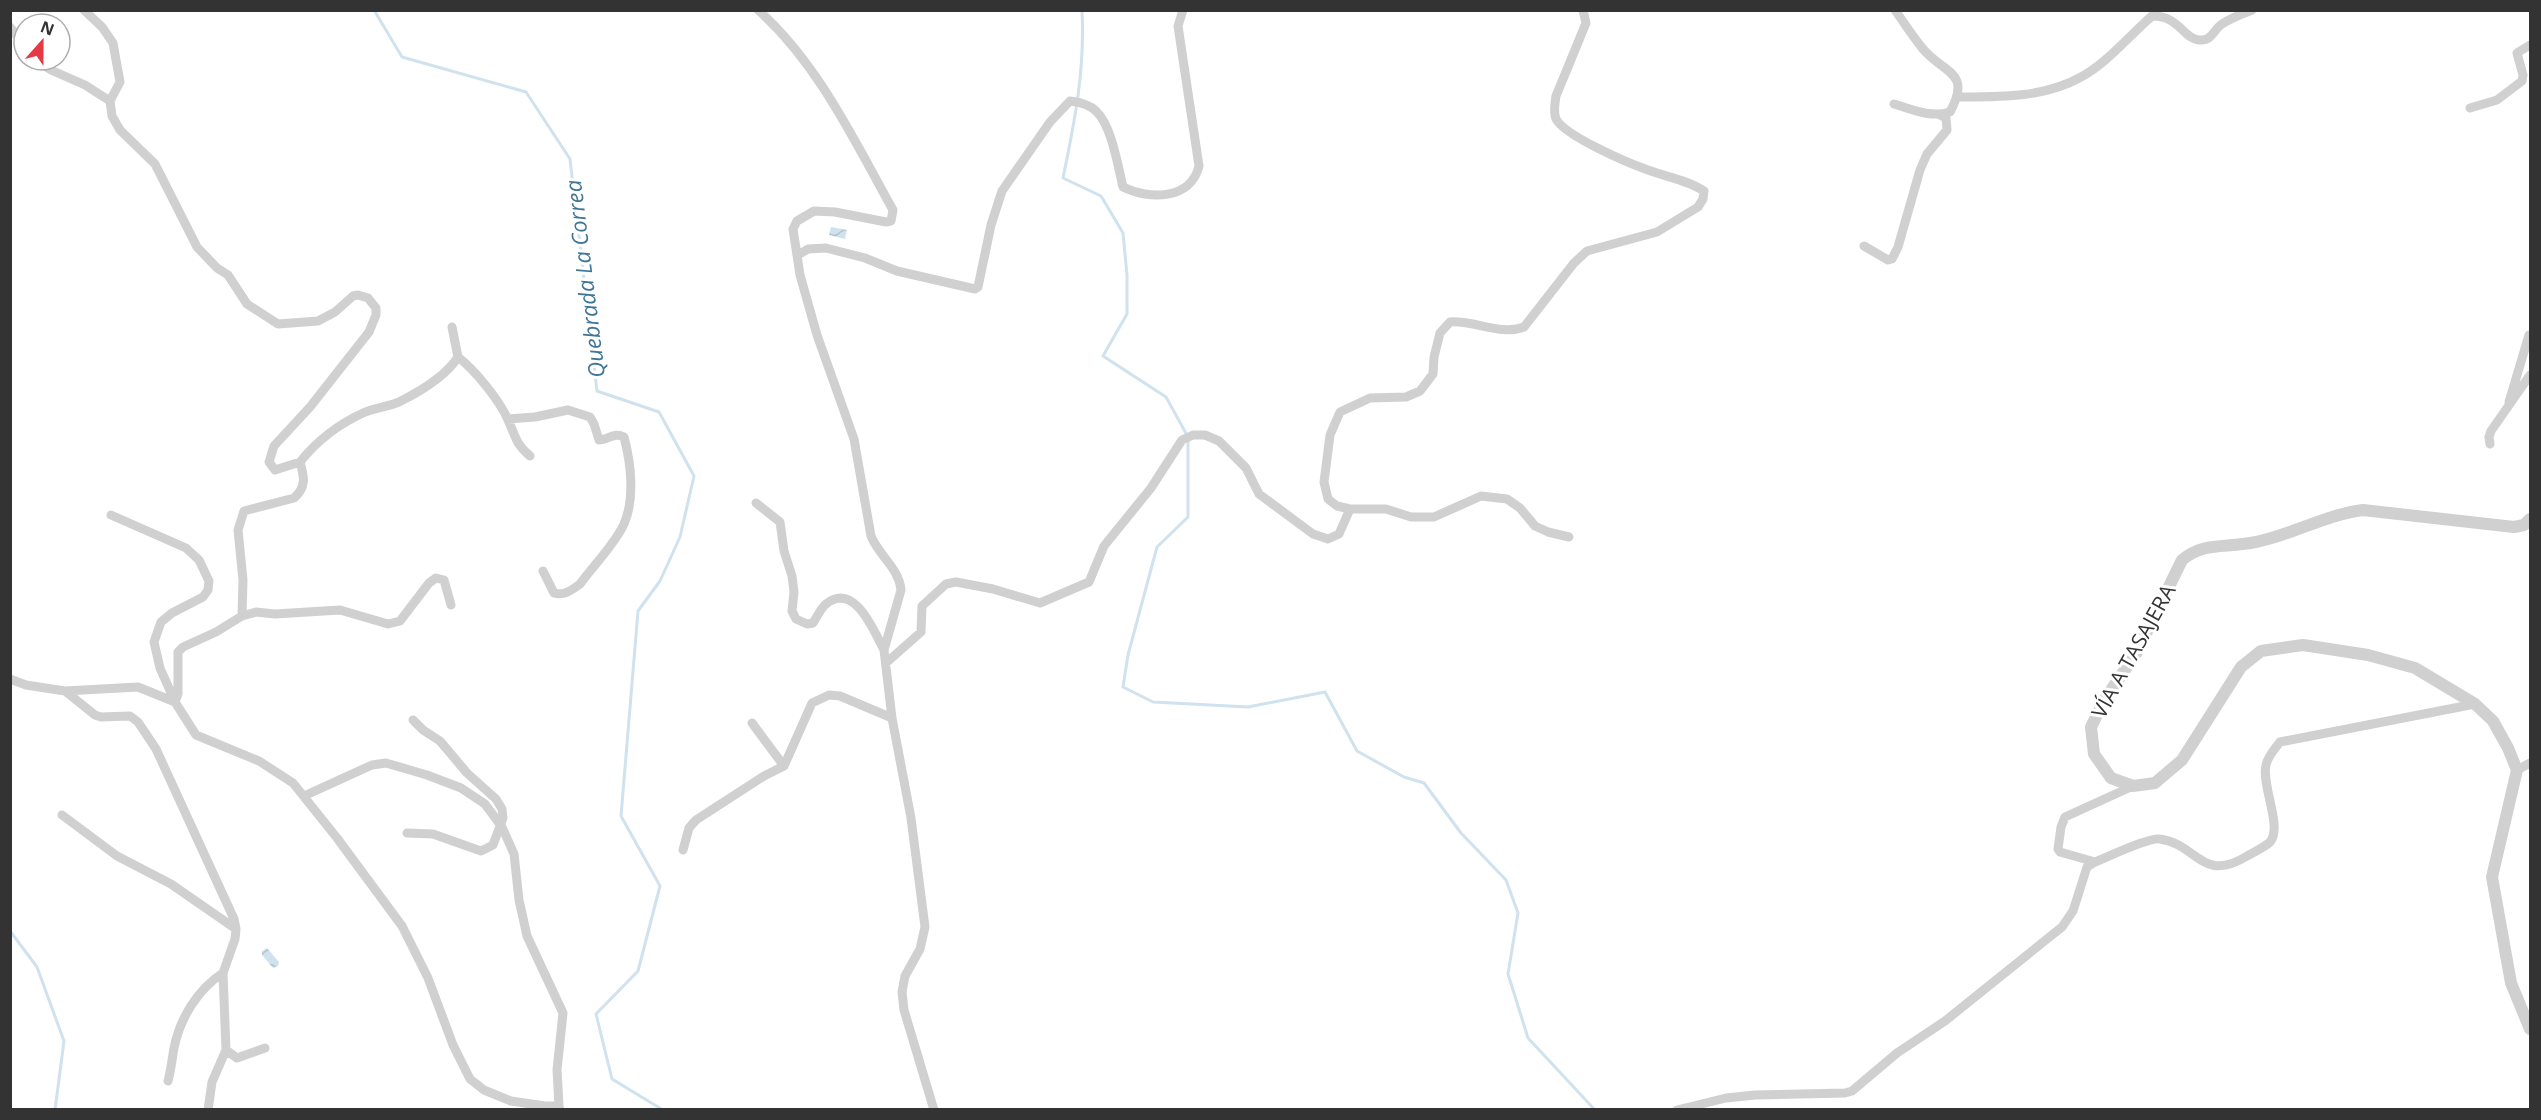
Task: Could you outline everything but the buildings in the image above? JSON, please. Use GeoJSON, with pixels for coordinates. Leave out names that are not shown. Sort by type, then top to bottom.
{"type":"FeatureCollection","features":[{"type":"Feature","properties":{"kind":"street"},"geometry":{"type":"LineString","coordinates":[[84,10],[102,27],[113,43],[120,82],[110,101],[112,116],[120,130],[155,164],[197,247],[228,276],[247,304],[278,324],[318,321],[335,312],[352,296],[358,295],[368,298],[376,308],[376,315],[369,332],[310,407],[274,446],[269,462],[275,470],[300,462],[324,437],[365,412],[399,402],[421,389],[449,369],[458,357]]}},
{"type":"Feature","properties":{"kind":"street"},"geometry":{"type":"LineString","coordinates":[[758,10],[777,27],[823,89],[893,210],[891,221],[886,222],[835,212],[814,212],[797,221],[793,229],[800,275],[820,345],[854,439],[871,536],[875,546],[900,580],[901,590],[884,650]]}},
{"type":"Feature","properties":{"kind":"street"},"geometry":{"type":"LineString","coordinates":[[798,255],[808,249],[826,248],[865,258],[897,271],[975,289],[978,287],[991,225],[1002,191],[1050,122],[1070,101],[1085,104],[1097,112],[1109,135],[1124,188],[1139,195],[1167,195],[1190,185],[1196,178],[1198,166],[1178,26],[1183,10]]}},
{"type":"Feature","properties":{"kind":"street"},"geometry":{"type":"LineString","coordinates":[[1569,537],[1535,526],[1520,508],[1507,499],[1481,496],[1434,517],[1410,517],[1386,509],[1350,509],[1338,506],[1328,499],[1324,482],[1330,435],[1340,412],[1370,398],[1406,397],[1420,391],[1433,374],[1434,357],[1440,333],[1450,322],[1464,321],[1516,330],[1524,327],[1574,263],[1587,251],[1657,232],[1698,207],[1703,199],[1704,191],[1696,186],[1646,169],[1572,135],[1556,119],[1554,108],[1556,96],[1586,23],[1583,10]]}},
{"type":"Feature","properties":{"kind":"street"},"geometry":{"type":"LineString","coordinates":[[1895,10],[1924,51],[1951,71],[1956,78],[1958,97],[1950,112],[1940,115]]}},
{"type":"Feature","properties":{"kind":"street"},"geometry":{"type":"LineString","coordinates":[[1958,97],[2006,97],[2050,89],[2082,77],[2152,16],[2163,16],[2172,20],[2191,37],[2201,40],[2211,37],[2219,25],[2252,10]]}},
{"type":"Feature","properties":{"kind":"street"},"geometry":{"type":"LineString","coordinates":[[2470,108],[2497,100],[2522,81],[2523,75],[2517,53],[2530,45]]}},
{"type":"Feature","properties":{"kind":"street"},"geometry":{"type":"LineString","coordinates":[[56,72],[86,85],[110,101]]}},
{"type":"Feature","properties":{"kind":"street"},"geometry":{"type":"LineString","coordinates":[[1864,246],[1888,260],[1894,255],[1920,170],[1927,154],[1947,130],[1946,118],[1940,115],[1894,104]]}},
{"type":"Feature","properties":{"kind":"street"},"geometry":{"type":"LineString","coordinates":[[452,327],[458,357],[476,372],[508,419],[515,441],[530,456]]}},
{"type":"Feature","properties":{"kind":"street"},"geometry":{"type":"LineString","coordinates":[[2510,405],[2510,394],[2529,335]]}},
{"type":"Feature","properties":{"kind":"street"},"geometry":{"type":"LineString","coordinates":[[2490,444],[2488,437],[2491,430],[2530,375]]}},
{"type":"Feature","properties":{"kind":"street"},"geometry":{"type":"LineString","coordinates":[[508,419],[535,417],[568,410],[590,417],[598,440],[615,434],[620,435],[624,437],[627,447],[630,465],[627,516],[617,535],[572,590],[554,593],[543,571]]}},
{"type":"Feature","properties":{"kind":"street"},"geometry":{"type":"LineString","coordinates":[[886,663],[917,638],[921,632],[922,606],[946,584],[967,583],[1040,603],[1089,582],[1104,546],[1150,488],[1182,440],[1193,435],[1205,435],[1219,441],[1230,450],[1246,468],[1259,494],[1313,534],[1328,539],[1339,534],[1350,509]]}},
{"type":"Feature","properties":{"kind":"street"},"geometry":{"type":"LineString","coordinates":[[242,616],[244,592],[238,530],[240,519],[244,511],[249,508],[294,498],[300,493],[305,477],[300,462]]}},
{"type":"Feature","properties":{"kind":"street"},"geometry":{"type":"LineString","coordinates":[[756,503],[780,522],[784,551],[792,576],[794,592],[792,611],[796,619],[807,624],[813,623],[825,604],[834,600],[845,600],[863,610],[884,650],[892,718],[911,818],[925,927],[920,948],[905,976],[902,992],[904,1010],[934,1110]]}},
{"type":"Feature","properties":{"kind":"street","name":"VÍA A TASAJERA"},"geometry":{"type":"LineString","coordinates":[[2133,786],[2111,778],[2094,754],[2091,727],[2105,699],[2137,652],[2182,560],[2194,550],[2246,544],[2289,533],[2341,513],[2363,510],[2514,527],[2524,525],[2530,519]]}},
{"type":"Feature","properties":{"kind":"street"},"geometry":{"type":"LineString","coordinates":[[111,515],[186,548],[199,560],[208,581],[208,590],[203,597],[172,613],[161,622],[154,642],[160,668],[175,702],[196,735],[259,761],[292,783],[304,796],[402,926],[428,978],[453,1046],[470,1079],[484,1090],[511,1101],[560,1108],[557,1070],[563,1013],[527,936],[519,900],[514,854],[502,827],[485,804],[461,788],[386,763],[372,765],[304,796]]}},
{"type":"Feature","properties":{"kind":"street"},"geometry":{"type":"LineString","coordinates":[[175,702],[178,694],[178,652],[183,647],[216,632],[242,616],[256,612],[276,614],[340,610],[388,624],[395,623],[400,621],[429,583],[436,578],[444,580],[451,604]]}},
{"type":"Feature","properties":{"kind":"street"},"geometry":{"type":"LineString","coordinates":[[2095,862],[2060,852],[2058,849],[2062,821],[2066,817],[2133,786],[2155,783],[2182,760],[2241,668],[2262,651],[2303,645],[2368,655],[2415,668],[2475,704],[2493,721],[2517,770],[2492,877],[2511,983],[2530,1029]]}},
{"type":"Feature","properties":{"kind":"street"},"geometry":{"type":"LineString","coordinates":[[10,679],[26,685],[65,691],[138,687],[175,702]]}},
{"type":"Feature","properties":{"kind":"street"},"geometry":{"type":"LineString","coordinates":[[65,691],[95,716],[125,715],[138,722],[156,749],[236,929],[230,957],[223,973],[226,1050],[212,1082],[208,1110]]}},
{"type":"Feature","properties":{"kind":"street"},"geometry":{"type":"LineString","coordinates":[[683,850],[689,828],[696,820],[784,766],[812,703],[829,695],[840,696],[892,718]]}},
{"type":"Feature","properties":{"kind":"street"},"geometry":{"type":"LineString","coordinates":[[1677,1110],[1726,1098],[1836,1094],[1852,1090],[1897,1053],[1945,1021],[2062,927],[2073,911],[2088,867],[2095,862],[2158,838],[2176,844],[2203,863],[2220,867],[2244,858],[2270,842],[2275,832],[2265,768],[2269,756],[2280,742],[2475,704]]}},
{"type":"Feature","properties":{"kind":"street"},"geometry":{"type":"LineString","coordinates":[[407,833],[433,834],[481,851],[493,845],[502,827],[502,809],[496,800],[467,773],[440,741],[413,720]]}},
{"type":"Feature","properties":{"kind":"street"},"geometry":{"type":"LineString","coordinates":[[752,723],[784,766]]}},
{"type":"Feature","properties":{"kind":"street"},"geometry":{"type":"LineString","coordinates":[[2517,770],[2530,763]]}},
{"type":"Feature","properties":{"kind":"street"},"geometry":{"type":"LineString","coordinates":[[62,815],[117,856],[171,884],[236,929]]}},
{"type":"Feature","properties":{"kind":"street"},"geometry":{"type":"LineString","coordinates":[[168,1081],[177,1038],[196,996],[207,983],[223,973]]}},
{"type":"Feature","properties":{"kind":"street"},"geometry":{"type":"LineString","coordinates":[[226,1050],[237,1058],[266,1048]]}},
{"type":"Feature","properties":{"kind":"water"},"geometry":{"type":"Polygon","coordinates":[[[831,227],[847,230],[845,239],[829,235],[831,227]]]}},
{"type":"Feature","properties":{"kind":"water"},"geometry":{"type":"Polygon","coordinates":[[[267,948],[279,962],[278,966],[273,968],[262,955],[262,951],[267,948]]]}},
{"type":"Feature","properties":{"kind":"waterway","name":"Quebrada La Correa"},"geometry":{"type":"LineString","coordinates":[[374,10],[402,57],[526,92],[570,159],[597,391],[659,412],[694,476],[680,537],[660,581],[638,611],[621,816],[660,886],[638,971],[596,1014],[612,1079],[663,1110]]}},
{"type":"Feature","properties":{"kind":"waterway"},"geometry":{"type":"LineString","coordinates":[[1082,10],[1080,74],[1063,178],[1101,196],[1123,233],[1127,275],[1127,314],[1103,356],[1166,397],[1188,437],[1188,517],[1157,547],[1128,655],[1123,687],[1153,702],[1248,707],[1325,692],[1357,751],[1404,777],[1424,783],[1461,833],[1506,880],[1518,913],[1508,974],[1528,1038],[1595,1110]]}},
{"type":"Feature","properties":{"kind":"waterway"},"geometry":{"type":"LineString","coordinates":[[10,931],[37,967],[64,1041],[55,1110]]}}]}
